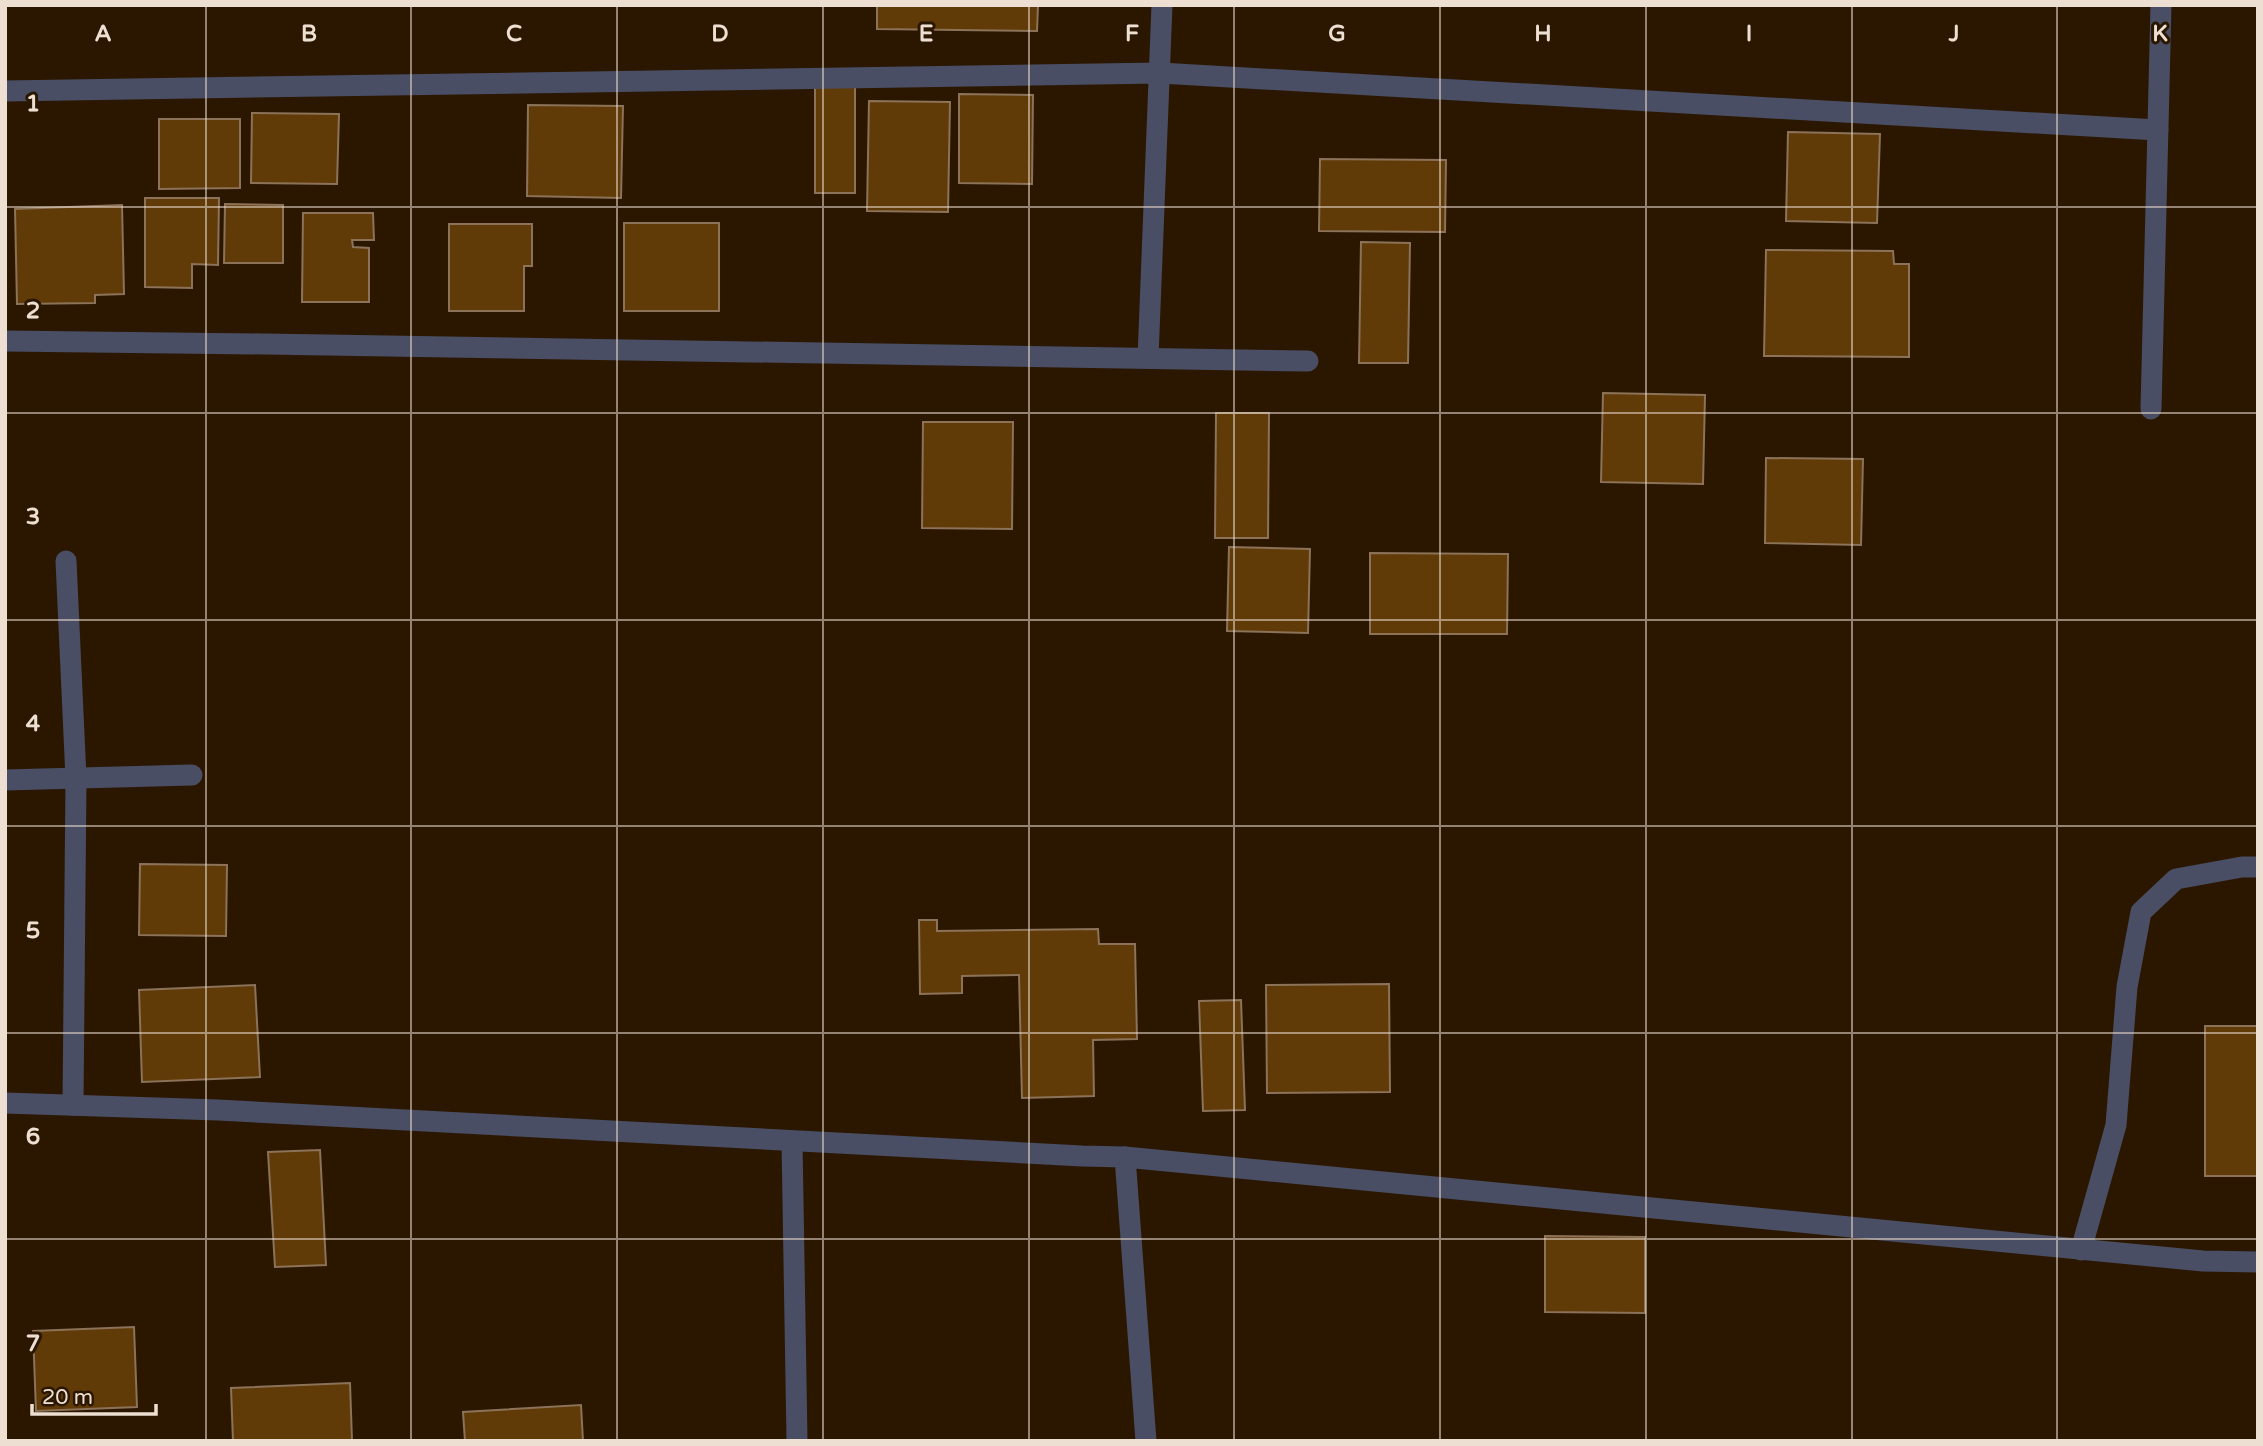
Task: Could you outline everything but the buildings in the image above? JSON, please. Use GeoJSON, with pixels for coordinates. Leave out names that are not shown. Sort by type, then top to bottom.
{"type":"FeatureCollection","features":[{"type":"Feature","properties":{"kind":"street"},"geometry":{"type":"LineString","coordinates":[[1148,358],[1162,5]]}},
{"type":"Feature","properties":{"kind":"street"},"geometry":{"type":"LineString","coordinates":[[2151,409],[2161,5]]}},
{"type":"Feature","properties":{"kind":"street"},"geometry":{"type":"LineString","coordinates":[[5,91],[1160,73],[2158,130]]}},
{"type":"Feature","properties":{"kind":"street"},"geometry":{"type":"LineString","coordinates":[[5,341],[1308,361]]}},
{"type":"Feature","properties":{"kind":"street"},"geometry":{"type":"LineString","coordinates":[[66,561],[76,778],[73,1105]]}},
{"type":"Feature","properties":{"kind":"street"},"geometry":{"type":"LineString","coordinates":[[5,780],[192,775]]}},
{"type":"Feature","properties":{"kind":"street"},"geometry":{"type":"LineString","coordinates":[[2081,1250],[2116,1125],[2127,987],[2141,912],[2176,879],[2242,867],[2258,867]]}},
{"type":"Feature","properties":{"kind":"street"},"geometry":{"type":"LineString","coordinates":[[5,1103],[218,1110],[1125,1157],[2081,1250],[2203,1261],[2258,1262]]}},
{"type":"Feature","properties":{"kind":"street"},"geometry":{"type":"LineString","coordinates":[[792,1141],[797,1441]]}},
{"type":"Feature","properties":{"kind":"street"},"geometry":{"type":"LineString","coordinates":[[1125,1157],[1146,1441]]}}]}
